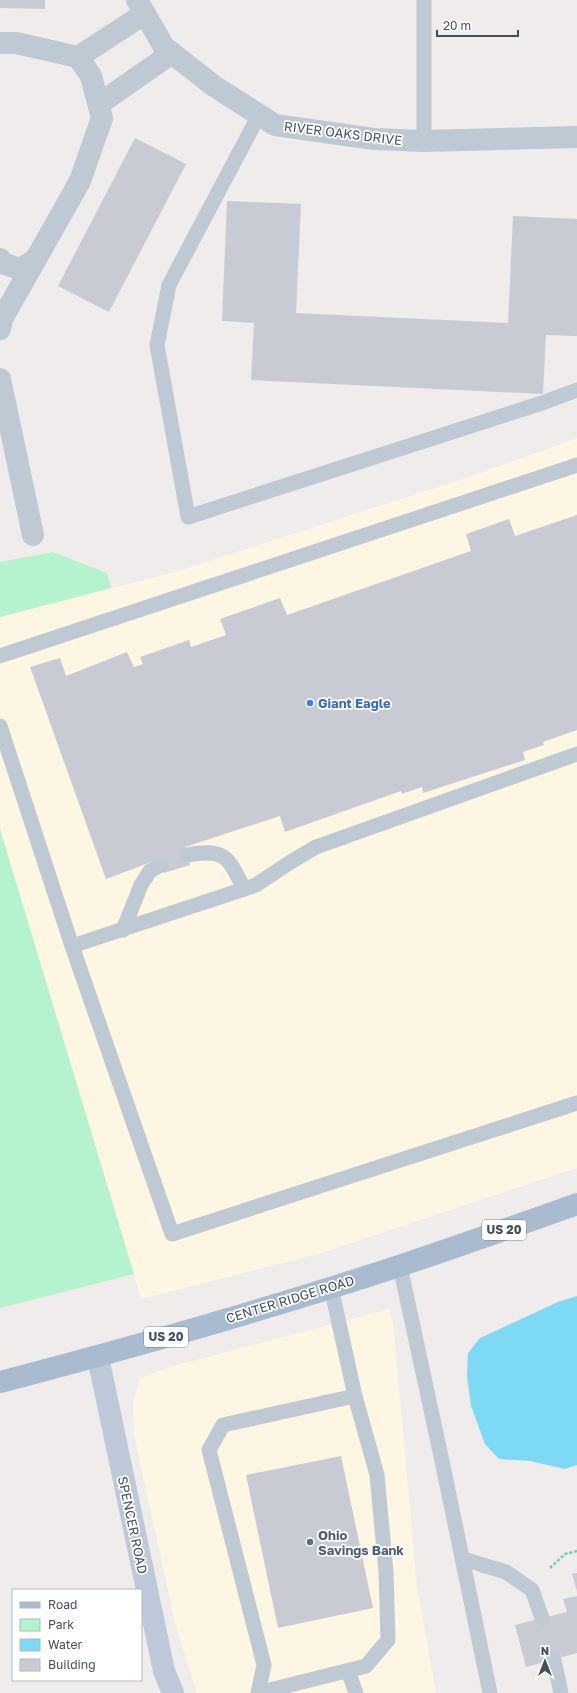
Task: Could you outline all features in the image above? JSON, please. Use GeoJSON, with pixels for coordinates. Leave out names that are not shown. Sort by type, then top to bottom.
{"type":"FeatureCollection","features":[{"type":"Feature","properties":{"kind":"main road","name":"CENTER RIDGE ROAD"},"geometry":{"type":"LineString","coordinates":[[0,1382],[98,1357],[400,1266],[577,1204]]}},
{"type":"Feature","properties":{"kind":"street","name":"RIVER OAKS DRIVE"},"geometry":{"type":"LineString","coordinates":[[141,7],[164,48],[214,86],[275,125],[374,139],[424,141],[577,137]]}},
{"type":"Feature","properties":{"kind":"street"},"geometry":{"type":"LineString","coordinates":[[78,57],[141,7]]}},
{"type":"Feature","properties":{"kind":"street"},"geometry":{"type":"LineString","coordinates":[[0,43],[16,43],[78,57],[91,76],[102,118],[80,181],[2,319],[0,329]]}},
{"type":"Feature","properties":{"kind":"street"},"geometry":{"type":"LineString","coordinates":[[98,104],[172,53]]}},
{"type":"Feature","properties":{"kind":"street"},"geometry":{"type":"LineString","coordinates":[[0,259],[2,263],[20,269],[36,259]]}},
{"type":"Feature","properties":{"kind":"street"},"geometry":{"type":"LineString","coordinates":[[0,379],[33,535]]}},
{"type":"Feature","properties":{"kind":"street","name":"SPENCER ROAD"},"geometry":{"type":"LineString","coordinates":[[98,1357],[164,1671],[173,1693]]}},
{"type":"Feature","properties":{"kind":"lane"},"geometry":{"type":"LineString","coordinates":[[424,0],[424,141]]}},
{"type":"Feature","properties":{"kind":"lane"},"geometry":{"type":"LineString","coordinates":[[259,115],[169,285],[157,346],[188,517],[542,403],[577,390]]}},
{"type":"Feature","properties":{"kind":"lane"},"geometry":{"type":"LineString","coordinates":[[0,656],[577,465]]}},
{"type":"Feature","properties":{"kind":"lane"},"geometry":{"type":"LineString","coordinates":[[0,726],[72,946],[172,1234],[577,1103]]}},
{"type":"Feature","properties":{"kind":"lane"},"geometry":{"type":"LineString","coordinates":[[72,946],[244,890],[256,885],[316,847],[577,754]]}},
{"type":"Feature","properties":{"kind":"lane"},"geometry":{"type":"LineString","coordinates":[[187,855],[210,852],[224,856],[230,862],[244,890]]}},
{"type":"Feature","properties":{"kind":"lane"},"geometry":{"type":"LineString","coordinates":[[123,930],[141,885],[150,871],[161,865]]}},
{"type":"Feature","properties":{"kind":"lane"},"geometry":{"type":"LineString","coordinates":[[400,1266],[463,1559],[490,1693]]}},
{"type":"Feature","properties":{"kind":"lane"},"geometry":{"type":"LineString","coordinates":[[331,1287],[355,1396],[377,1475],[386,1572],[388,1640],[366,1666],[258,1693],[264,1665],[209,1450],[223,1425],[355,1396]]}},
{"type":"Feature","properties":{"kind":"lane"},"geometry":{"type":"LineString","coordinates":[[463,1559],[506,1572],[532,1590],[542,1618]]}},
{"type":"Feature","properties":{"kind":"lane"},"geometry":{"type":"LineString","coordinates":[[554,1660],[561,1693]]}},
{"type":"Feature","properties":{"kind":"lane"},"geometry":{"type":"LineString","coordinates":[[348,1671],[356,1693]]}},
{"type":"Feature","properties":{"kind":"path"},"geometry":{"type":"LineString","coordinates":[[550,1568],[565,1554],[577,1551]]}},
{"type":"Feature","properties":{"kind":"shaded area"},"geometry":{"type":"Polygon","coordinates":[[[577,438],[577,1168],[322,1253],[141,1299],[0,829],[0,617],[175,572],[469,477],[577,438]]]}},
{"type":"Feature","properties":{"kind":"shaded area"},"geometry":{"type":"Polygon","coordinates":[[[389,1309],[393,1321],[417,1587],[436,1693],[197,1693],[176,1627],[134,1435],[133,1403],[140,1378],[170,1367],[389,1309]]]}},
{"type":"Feature","properties":{"kind":"green space"},"geometry":{"type":"Polygon","coordinates":[[[53,552],[107,573],[111,588],[0,617],[0,562],[53,552]]]}},
{"type":"Feature","properties":{"kind":"green space"},"geometry":{"type":"Polygon","coordinates":[[[0,829],[134,1274],[0,1308],[0,829]]]}},
{"type":"Feature","properties":{"kind":"water"},"geometry":{"type":"Polygon","coordinates":[[[577,1296],[577,1465],[565,1469],[530,1461],[499,1459],[485,1444],[471,1406],[467,1377],[468,1353],[480,1338],[558,1302],[577,1296]]]}},
{"type":"Feature","properties":{"kind":"building"},"geometry":{"type":"Polygon","coordinates":[[[0,0],[45,0],[45,9],[0,8],[0,0]]]}},
{"type":"Feature","properties":{"kind":"building"},"geometry":{"type":"Polygon","coordinates":[[[135,138],[186,164],[109,312],[58,286],[135,138]]]}},
{"type":"Feature","properties":{"kind":"building"},"geometry":{"type":"Polygon","coordinates":[[[227,201],[301,204],[296,313],[508,323],[513,216],[577,219],[577,336],[546,335],[543,394],[251,380],[254,323],[222,321],[227,201]]]}},
{"type":"Feature","properties":{"kind":"building","name":"Giant Eagle"},"geometry":{"type":"Polygon","coordinates":[[[577,515],[577,730],[543,742],[544,745],[523,752],[525,760],[423,793],[422,787],[402,794],[401,791],[285,832],[280,816],[185,847],[190,865],[164,873],[159,859],[106,879],[30,667],[60,658],[66,676],[127,652],[134,667],[143,664],[140,657],[189,640],[191,647],[226,635],[220,619],[280,598],[287,615],[471,551],[466,534],[509,519],[515,536],[577,515]]]}},
{"type":"Feature","properties":{"kind":"building","name":"Ohio Savings Bank"},"geometry":{"type":"Polygon","coordinates":[[[341,1456],[373,1608],[278,1628],[246,1475],[341,1456]]]}},
{"type":"Feature","properties":{"kind":"building"},"geometry":{"type":"Polygon","coordinates":[[[577,1573],[577,1591],[572,1574],[577,1573]]]}},
{"type":"Feature","properties":{"kind":"building"},"geometry":{"type":"Polygon","coordinates":[[[577,1596],[577,1653],[526,1667],[515,1625],[567,1612],[563,1599],[577,1596]]]}},
{"type":"Feature","properties":{"kind":"place","name":"Giant Eagle"},"geometry":{"type":"Point","coordinates":[310,703]}},
{"type":"Feature","properties":{"kind":"place","name":"Ohio Savings Bank"},"geometry":{"type":"Point","coordinates":[310,1542]}}]}
